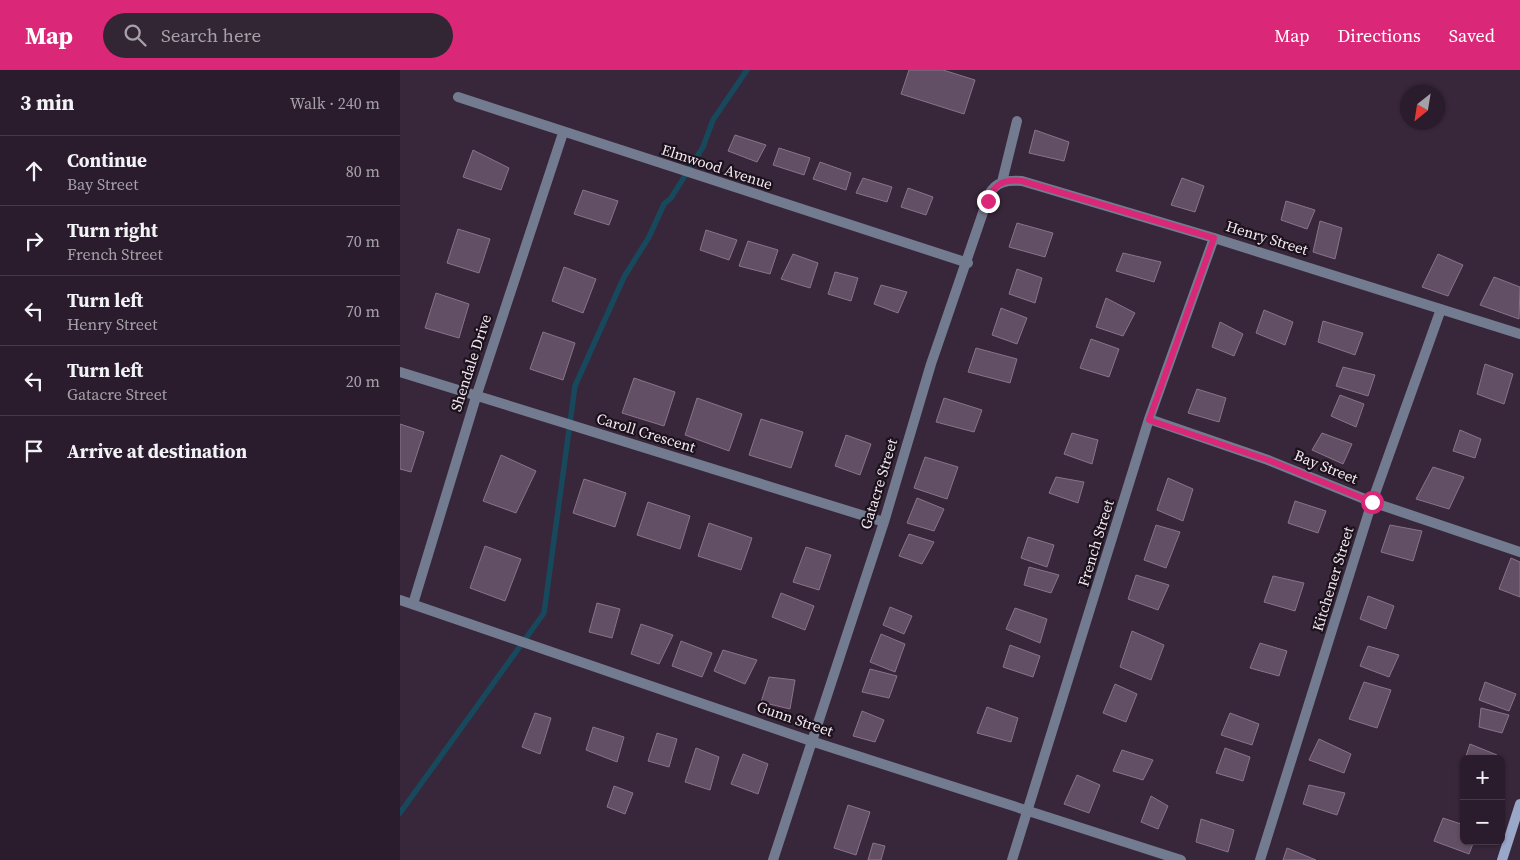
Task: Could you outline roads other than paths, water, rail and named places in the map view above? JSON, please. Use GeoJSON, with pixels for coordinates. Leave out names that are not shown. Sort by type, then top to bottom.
{"type":"FeatureCollection","features":[{"type":"Feature","properties":{"kind":"street","name":"Elmwood Avenue"},"geometry":{"type":"LineString","coordinates":[[458,97],[968,263]]}},
{"type":"Feature","properties":{"kind":"street","name":"Gatacre Street"},"geometry":{"type":"LineString","coordinates":[[773,860],[884,522],[931,364],[968,263],[991,191],[1002,182],[1017,121]]}},
{"type":"Feature","properties":{"kind":"street","name":"Shendale Drive"},"geometry":{"type":"LineString","coordinates":[[412,604],[476,397],[563,132]]}},
{"type":"Feature","properties":{"kind":"street","name":"Henry Street"},"geometry":{"type":"LineString","coordinates":[[1002,182],[1022,181],[1214,238],[1520,334]]}},
{"type":"Feature","properties":{"kind":"street","name":"French Street"},"geometry":{"type":"LineString","coordinates":[[1012,860],[1149,420],[1214,238]]}},
{"type":"Feature","properties":{"kind":"street","name":"Kitchener Street"},"geometry":{"type":"LineString","coordinates":[[1260,860],[1372,502],[1441,309]]}},
{"type":"Feature","properties":{"kind":"street","name":"Caroll Crescent"},"geometry":{"type":"LineString","coordinates":[[400,372],[884,522]]}},
{"type":"Feature","properties":{"kind":"street","name":"Bay Street"},"geometry":{"type":"LineString","coordinates":[[1149,420],[1268,460],[1372,502],[1520,552]]}},
{"type":"Feature","properties":{"kind":"street","name":"Gunn Street"},"geometry":{"type":"LineString","coordinates":[[400,600],[811,741],[1182,860]]}},
{"type":"Feature","properties":{"kind":"street"},"geometry":{"type":"LineString","coordinates":[[1502,860],[1520,804]]}},
{"type":"Feature","properties":{"kind":"waterway"},"geometry":{"type":"LineString","coordinates":[[400,813],[544,613],[575,386],[624,277],[649,237],[664,204],[671,198],[703,147],[713,120],[747,70]]}}]}
